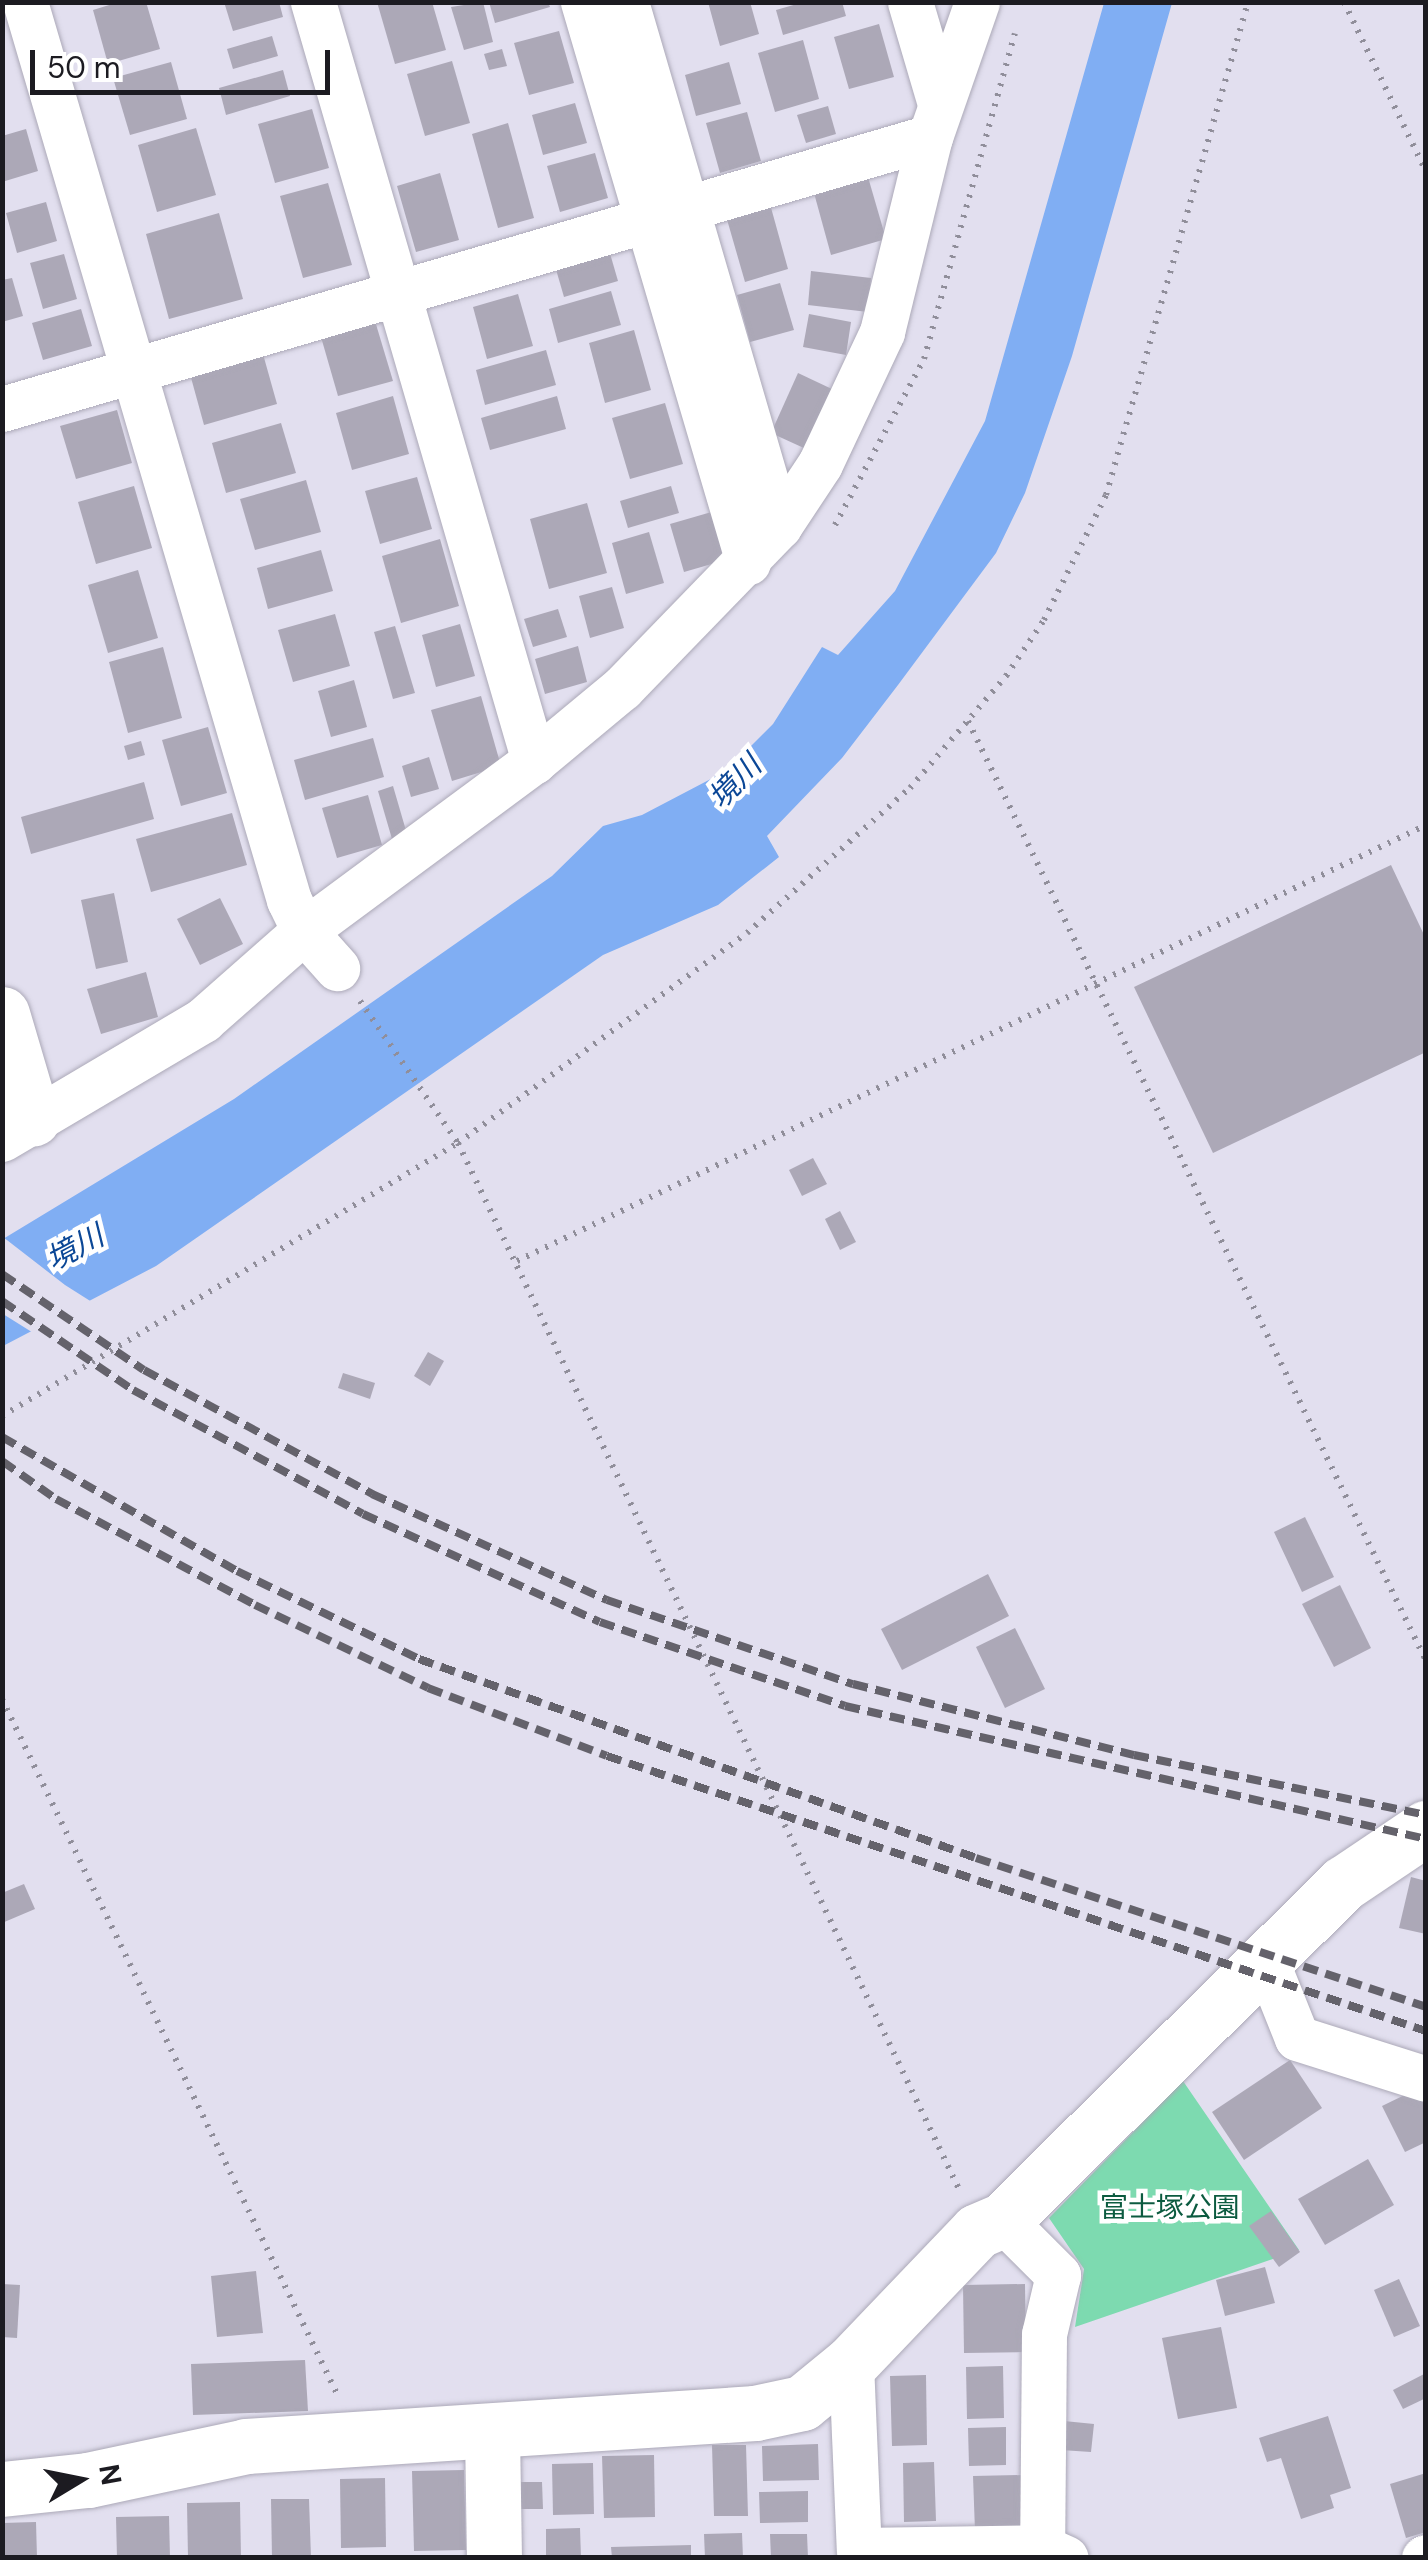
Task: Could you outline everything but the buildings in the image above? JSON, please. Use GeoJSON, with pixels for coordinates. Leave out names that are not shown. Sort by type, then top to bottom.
{"type":"FeatureCollection","features":[{"type":"Feature","properties":{"kind":"street"},"geometry":{"type":"LineString","coordinates":[[24,2],[289,900],[304,931],[337,968]]}},
{"type":"Feature","properties":{"kind":"street"},"geometry":{"type":"LineString","coordinates":[[313,2],[534,761]]}},
{"type":"Feature","properties":{"kind":"street"},"geometry":{"type":"LineString","coordinates":[[583,2],[666,214],[779,526]]}},
{"type":"Feature","properties":{"kind":"street"},"geometry":{"type":"LineString","coordinates":[[626,2],[666,214],[748,562]]}},
{"type":"Feature","properties":{"kind":"street"},"geometry":{"type":"LineString","coordinates":[[910,2],[935,120]]}},
{"type":"Feature","properties":{"kind":"street"},"geometry":{"type":"LineString","coordinates":[[2,1014],[18,1129],[203,1020],[304,931],[534,761],[622,688],[748,562],[779,526],[820,464],[882,332],[935,120],[977,2]]}},
{"type":"Feature","properties":{"kind":"street"},"geometry":{"type":"LineString","coordinates":[[2,409],[666,214],[935,120]]}},
{"type":"Feature","properties":{"kind":"street"},"geometry":{"type":"LineString","coordinates":[[2,2489],[88,2480],[246,2446],[755,2414],[802,2403],[851,2363],[1344,1882],[1426,1828]]}},
{"type":"Feature","properties":{"kind":"street"},"geometry":{"type":"LineString","coordinates":[[1265,1958],[1297,2038],[1426,2079]]}},
{"type":"Feature","properties":{"kind":"street"},"geometry":{"type":"LineString","coordinates":[[851,2363],[859,2550],[1050,2554],[1044,2334],[1058,2275],[990,2226]]}},
{"type":"Feature","properties":{"kind":"street"},"geometry":{"type":"LineString","coordinates":[[492,2432],[494,2558]]}},
{"type":"Feature","properties":{"kind":"path"},"geometry":{"type":"LineString","coordinates":[[2,1416],[458,1143],[825,869],[968,721],[1044,620],[1106,495],[1248,2]]}},
{"type":"Feature","properties":{"kind":"path"},"geometry":{"type":"LineString","coordinates":[[1344,2],[1426,172]]}},
{"type":"Feature","properties":{"kind":"path"},"geometry":{"type":"LineString","coordinates":[[968,721],[1426,1661]]}},
{"type":"Feature","properties":{"kind":"path"},"geometry":{"type":"LineString","coordinates":[[517,1261],[1426,825]]}},
{"type":"Feature","properties":{"kind":"path"},"geometry":{"type":"LineString","coordinates":[[337,968],[458,1143],[990,2226]]}},
{"type":"Feature","properties":{"kind":"path"},"geometry":{"type":"LineString","coordinates":[[2,1699],[358,2438]]}},
{"type":"Feature","properties":{"kind":"green space","name":"富士塚公園"},"geometry":{"type":"Polygon","coordinates":[[[1183,2081],[1299,2250],[1075,2327],[1084,2269],[1049,2218],[1183,2081]]]}},
{"type":"Feature","properties":{"kind":"water","name":"境川"},"geometry":{"type":"Polygon","coordinates":[[[1104,3],[1172,3],[1072,356],[1025,493],[996,553],[898,685],[842,758],[767,836],[779,857],[718,905],[603,955],[156,1266],[3,1346],[3,1239],[234,1099],[552,876],[603,826],[642,815],[726,771],[773,724],[822,647],[838,655],[895,591],[985,421],[1104,3]]]}},
{"type":"Feature","properties":{"kind":"pier"},"geometry":{"type":"Polygon","coordinates":[[[3,1237],[95,1304],[35,1334],[3,1314],[3,1237]]]}},
{"type":"Feature","properties":{"kind":"railway"},"geometry":{"type":"LineString","coordinates":[[2,1274],[144,1370],[372,1494],[607,1600],[853,1684],[1134,1755],[1426,1815]]}},
{"type":"Feature","properties":{"kind":"railway"},"geometry":{"type":"LineString","coordinates":[[2,1301],[133,1390],[363,1514],[600,1622],[845,1706],[1426,1839]]}},
{"type":"Feature","properties":{"kind":"railway"},"geometry":{"type":"LineString","coordinates":[[2,1437],[237,1571],[419,1659],[976,1858],[1426,2007]]}},
{"type":"Feature","properties":{"kind":"railway"},"geometry":{"type":"LineString","coordinates":[[2,1461],[56,1499],[255,1605],[428,1688],[607,1756],[1426,2031]]}}]}
